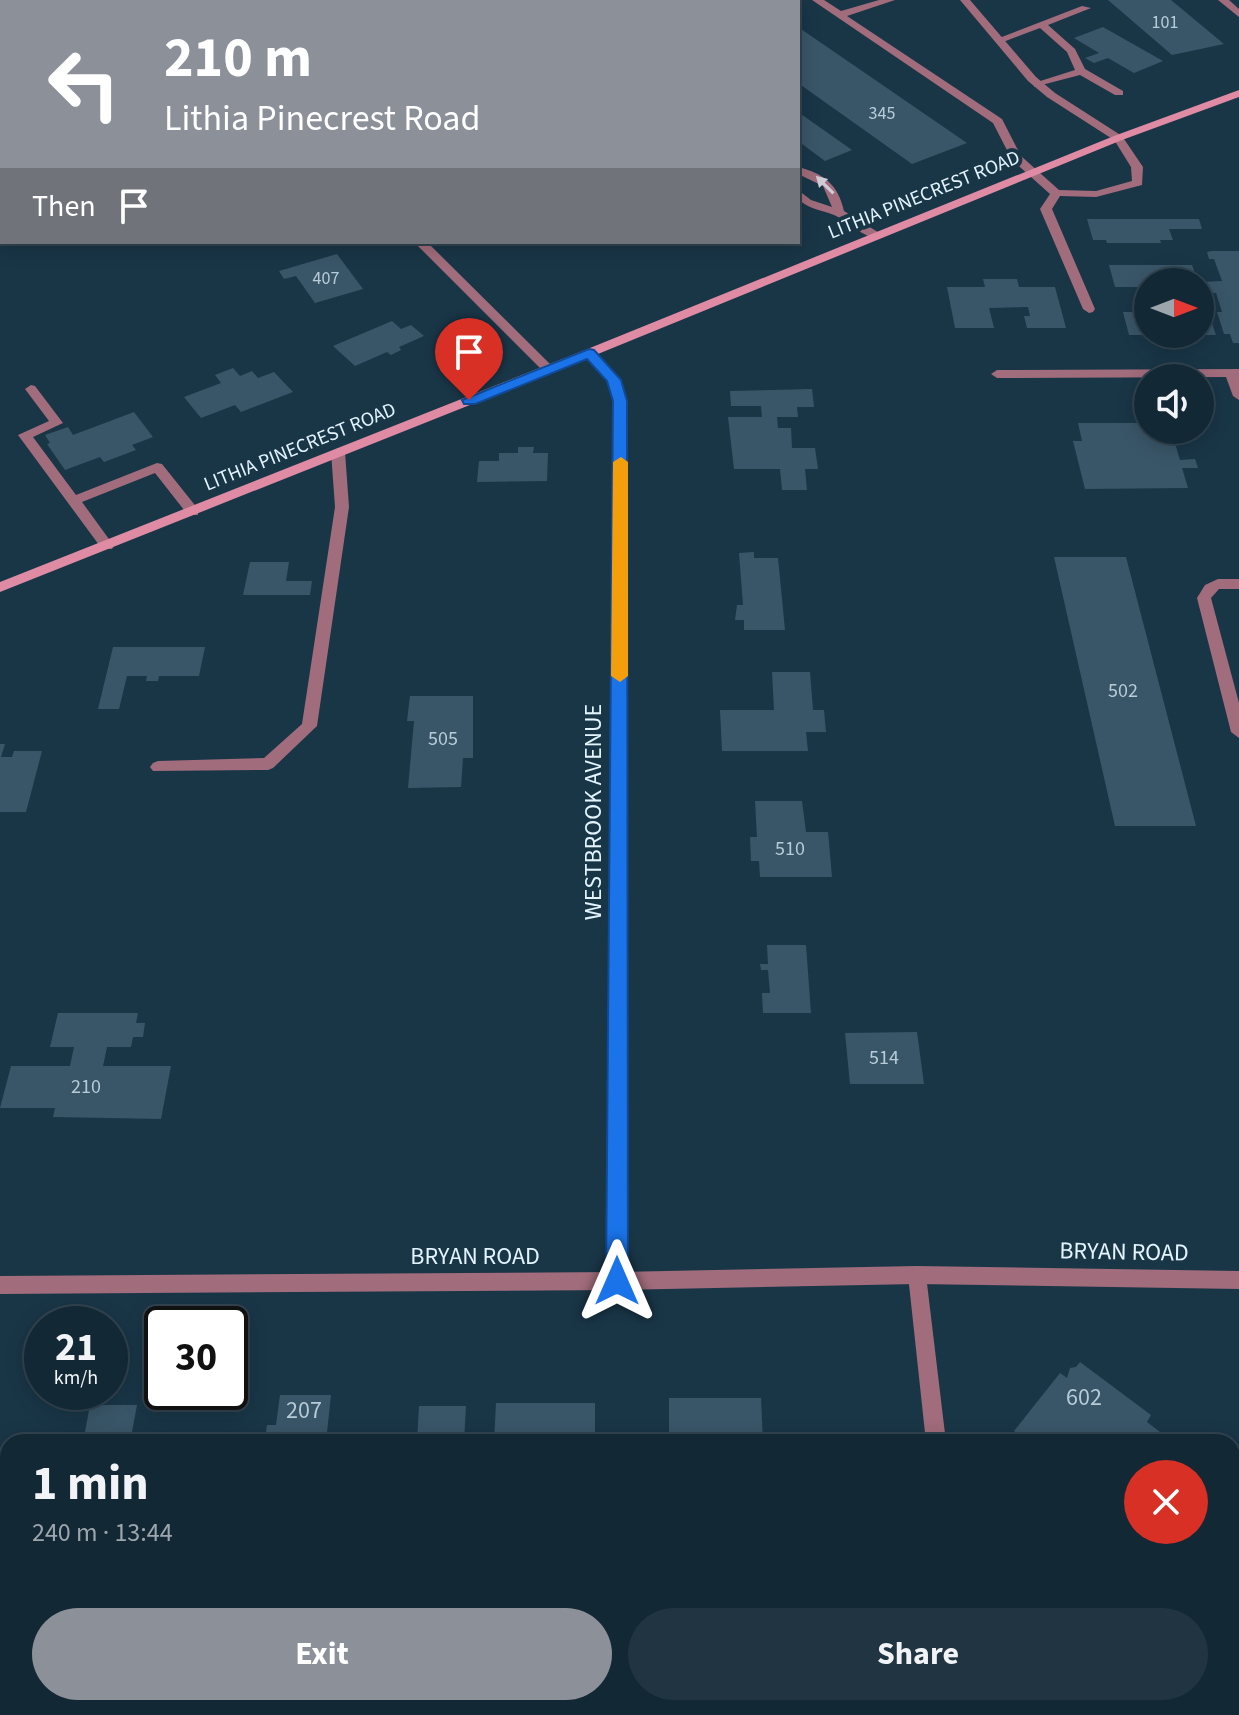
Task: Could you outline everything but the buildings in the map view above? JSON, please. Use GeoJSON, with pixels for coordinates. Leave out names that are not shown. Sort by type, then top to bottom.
{"type":"FeatureCollection","features":[{"type":"Feature","properties":{"kind":"main road","name":"LITHIA PINECREST ROAD"},"geometry":{"type":"LineString","coordinates":[[0,587],[1118,138],[1239,93]]}},
{"type":"Feature","properties":{"kind":"street"},"geometry":{"type":"LineString","coordinates":[[817,0],[998,121],[1016,158],[1056,193],[1096,194],[1138,183],[1137,167],[1118,138],[1038,85],[965,0]]}},
{"type":"Feature","properties":{"kind":"street"},"geometry":{"type":"LineString","coordinates":[[839,15],[890,0]]}},
{"type":"Feature","properties":{"kind":"street"},"geometry":{"type":"LineString","coordinates":[[1223,0],[1239,14]]}},
{"type":"Feature","properties":{"kind":"street"},"geometry":{"type":"LineString","coordinates":[[999,40],[1086,8]]}},
{"type":"Feature","properties":{"kind":"street"},"geometry":{"type":"LineString","coordinates":[[1041,24],[1071,51],[1081,71],[1119,93]]}},
{"type":"Feature","properties":{"kind":"street"},"geometry":{"type":"LineString","coordinates":[[1038,85],[1081,71]]}},
{"type":"Feature","properties":{"kind":"street"},"geometry":{"type":"LineString","coordinates":[[800,171],[818,176],[834,192],[839,213]]}},
{"type":"Feature","properties":{"kind":"street"},"geometry":{"type":"LineString","coordinates":[[1056,193],[1046,209],[1089,309]]}},
{"type":"Feature","properties":{"kind":"street"},"geometry":{"type":"LineString","coordinates":[[800,195],[807,202],[839,213],[877,236]]}},
{"type":"Feature","properties":{"kind":"street"},"geometry":{"type":"LineString","coordinates":[[422,244],[548,369]]}},
{"type":"Feature","properties":{"kind":"street","name":"WESTBROOK AVENUE"},"geometry":{"type":"LineString","coordinates":[[589,353],[614,380],[620,401],[617,1281]]}},
{"type":"Feature","properties":{"kind":"street"},"geometry":{"type":"LineString","coordinates":[[997,374],[1235,373],[1239,396]]}},
{"type":"Feature","properties":{"kind":"street"},"geometry":{"type":"LineString","coordinates":[[31,389],[57,423],[25,435],[107,546]]}},
{"type":"Feature","properties":{"kind":"street"},"geometry":{"type":"LineString","coordinates":[[158,767],[268,764],[309,726],[342,507],[338,452]]}},
{"type":"Feature","properties":{"kind":"street"},"geometry":{"type":"LineString","coordinates":[[73,501],[157,467],[193,512]]}},
{"type":"Feature","properties":{"kind":"street"},"geometry":{"type":"LineString","coordinates":[[1239,584],[1214,584],[1207,589],[1204,598],[1239,732]]}},
{"type":"Feature","properties":{"kind":"street"},"geometry":{"type":"LineString","coordinates":[[917,1275],[935,1434]]}},
{"type":"Feature","properties":{"kind":"street","name":"BRYAN ROAD"},"geometry":{"type":"LineString","coordinates":[[0,1285],[617,1281],[917,1275],[1239,1280]]}},
{"type":"Feature","properties":{"kind":"slow traffic"},"geometry":{"type":"LineString","coordinates":[[620,676],[621,462]]}},
{"type":"Feature","properties":{"kind":"route"},"geometry":{"type":"LineString","coordinates":[[469,400],[589,353],[614,380],[620,401],[617,1281]]}}]}
